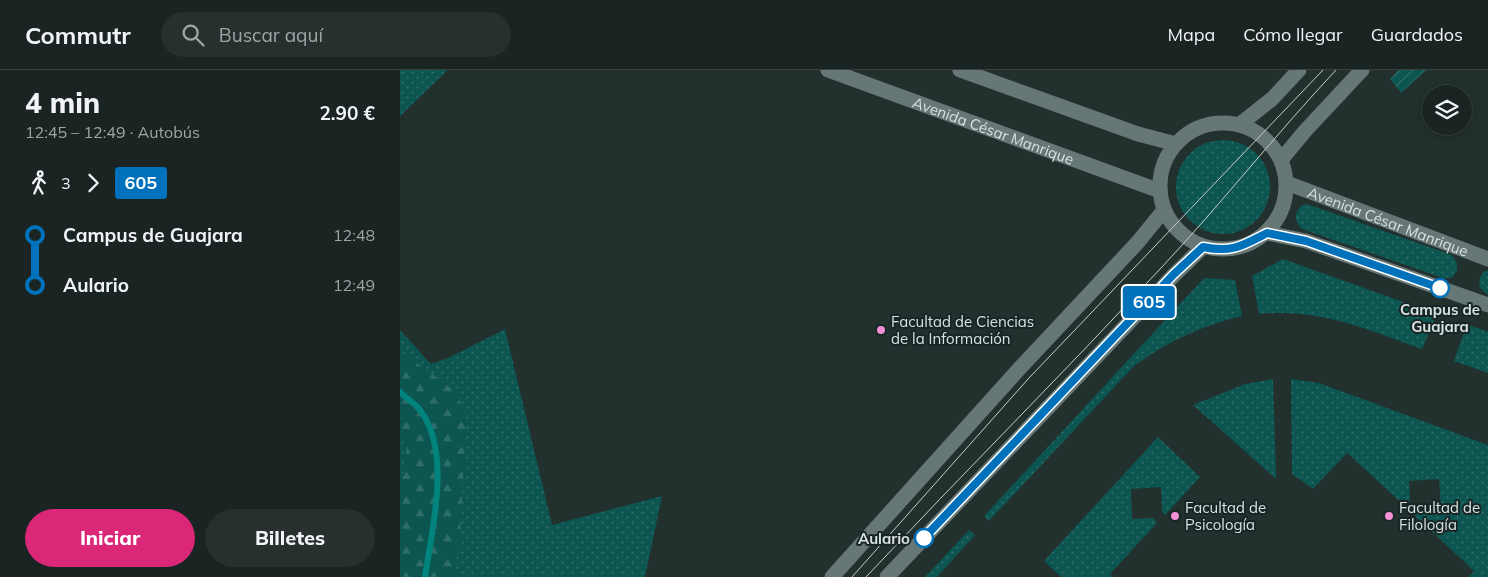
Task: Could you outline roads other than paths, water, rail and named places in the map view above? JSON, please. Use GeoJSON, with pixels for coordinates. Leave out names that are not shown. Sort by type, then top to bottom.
{"type":"FeatureCollection","features":[{"type":"Feature","properties":{"kind":"street","name":"Avenida César Manrique"},"geometry":{"type":"LineString","coordinates":[[828,70],[1160,191]]}},
{"type":"Feature","properties":{"kind":"street"},"geometry":{"type":"LineString","coordinates":[[960,70],[1138,134],[1176,144]]}},
{"type":"Feature","properties":{"kind":"street"},"geometry":{"type":"LineString","coordinates":[[1239,125],[1272,99],[1299,70]]}},
{"type":"Feature","properties":{"kind":"street"},"geometry":{"type":"LineString","coordinates":[[1281,160],[1305,130],[1362,70]]}},
{"type":"Feature","properties":{"kind":"street"},"geometry":{"type":"LineString","coordinates":[[1222,123],[1239,125],[1261,135],[1270,143],[1281,160],[1287,183],[1282,210],[1267,233],[1238,249],[1220,250],[1203,247],[1187,240],[1173,226],[1164,210],[1160,191],[1163,166],[1176,144],[1189,133],[1205,125],[1222,123]]}},
{"type":"Feature","properties":{"kind":"street","name":"Avenida César Manrique"},"geometry":{"type":"LineString","coordinates":[[1287,183],[1488,259]]}},
{"type":"Feature","properties":{"kind":"street"},"geometry":{"type":"LineString","coordinates":[[832,577],[1019,369],[1138,242],[1164,210]]}},
{"type":"Feature","properties":{"kind":"street"},"geometry":{"type":"LineString","coordinates":[[1267,233],[1306,241],[1488,305]]}},
{"type":"Feature","properties":{"kind":"street"},"geometry":{"type":"LineString","coordinates":[[887,577],[1174,274],[1203,247]]}},
{"type":"Feature","properties":{"kind":"waterway"},"geometry":{"type":"LineString","coordinates":[[400,392],[420,410],[430,427],[435,447],[437,491],[425,577]]}},
{"type":"Feature","properties":{"kind":"tram line"},"geometry":{"type":"LineString","coordinates":[[852,577],[1029,378],[1323,70]]}},
{"type":"Feature","properties":{"kind":"tram line"},"geometry":{"type":"LineString","coordinates":[[866,577],[1161,268],[1336,70]]}},
{"type":"Feature","properties":{"kind":"place","name":"Campus de Guajara"},"geometry":{"type":"Point","coordinates":[1440,288]}},
{"type":"Feature","properties":{"kind":"place","name":"Facultad de Ciencias de la Información"},"geometry":{"type":"Point","coordinates":[881,330]}},
{"type":"Feature","properties":{"kind":"place","name":"Facultad de Psicología"},"geometry":{"type":"Point","coordinates":[1175,516]}},
{"type":"Feature","properties":{"kind":"place","name":"Facultad de Filología"},"geometry":{"type":"Point","coordinates":[1389,516]}},
{"type":"Feature","properties":{"kind":"place","name":"Aulario"},"geometry":{"type":"Point","coordinates":[924,538]}}]}
